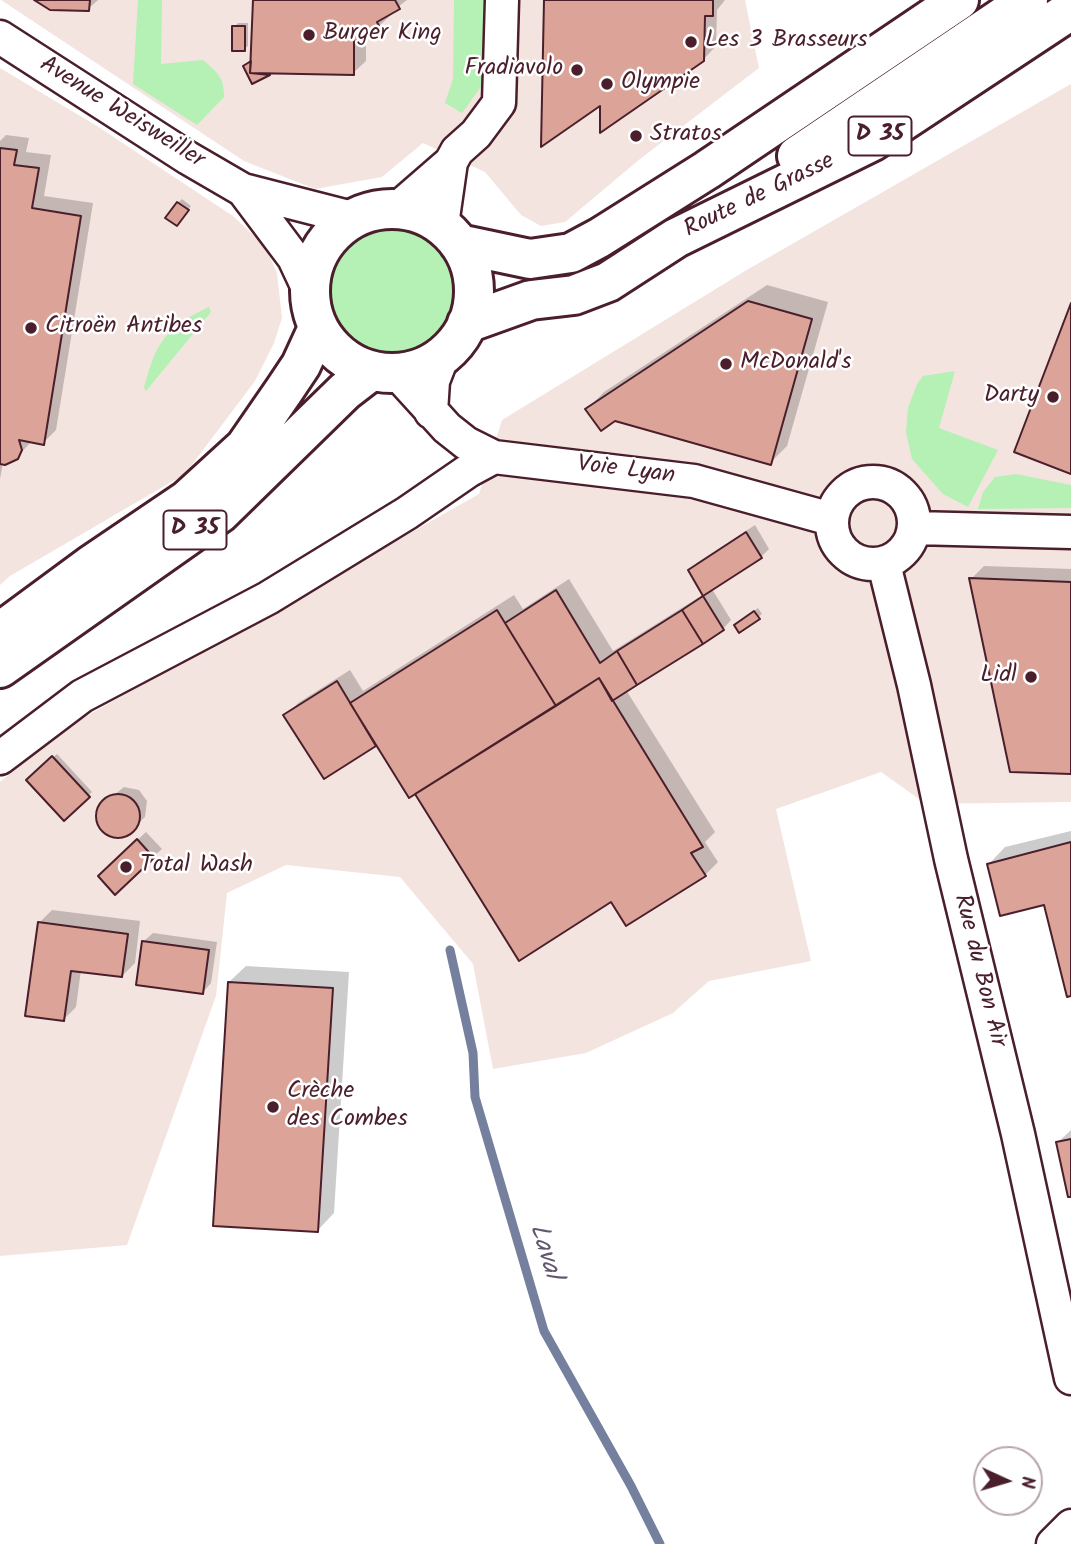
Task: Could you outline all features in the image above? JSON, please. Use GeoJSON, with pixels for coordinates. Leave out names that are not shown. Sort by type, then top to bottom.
{"type":"FeatureCollection","features":[{"type":"Feature","properties":{"kind":"main road","name":"Route de Grasse"},"geometry":{"type":"LineString","coordinates":[[451,235],[530,259],[570,253],[598,239],[707,170],[959,0]]}},
{"type":"Feature","properties":{"kind":"main road","name":"D 35"},"geometry":{"type":"LineString","coordinates":[[676,238],[1028,0]]}},
{"type":"Feature","properties":{"kind":"main road","name":"Route de Grasse"},"geometry":{"type":"LineString","coordinates":[[467,323],[531,300],[574,295],[608,282],[676,238],[873,141],[1071,10]]}},
{"type":"Feature","properties":{"kind":"main road"},"geometry":{"type":"LineString","coordinates":[[398,208],[420,213],[451,235],[471,268],[474,296],[467,323],[457,341],[443,355],[421,368],[384,372],[348,361],[329,344],[318,328],[311,309],[309,290],[313,268],[321,248],[335,231],[352,218],[374,210],[398,208]]}},
{"type":"Feature","properties":{"kind":"main road","name":"D 35"},"geometry":{"type":"LineString","coordinates":[[0,632],[187,500],[245,447],[301,365],[318,328]]}},
{"type":"Feature","properties":{"kind":"main road","name":"D 35"},"geometry":{"type":"LineString","coordinates":[[0,668],[220,513],[345,391],[384,372]]}},
{"type":"Feature","properties":{"kind":"street"},"geometry":{"type":"LineString","coordinates":[[398,208],[451,162],[457,151],[476,134],[499,103],[502,0]]}},
{"type":"Feature","properties":{"kind":"street","name":"Avenue Weisweiller"},"geometry":{"type":"LineString","coordinates":[[0,37],[243,190],[352,218]]}},
{"type":"Feature","properties":{"kind":"street"},"geometry":{"type":"LineString","coordinates":[[451,162],[451,235]]}},
{"type":"Feature","properties":{"kind":"street","name":"Avenue Weisweiller"},"geometry":{"type":"LineString","coordinates":[[243,190],[294,258],[309,290]]}},
{"type":"Feature","properties":{"kind":"street"},"geometry":{"type":"LineString","coordinates":[[431,412],[433,381],[443,355]]}},
{"type":"Feature","properties":{"kind":"street","name":"Voie Lyan"},"geometry":{"type":"LineString","coordinates":[[384,372],[466,443],[494,457],[694,481],[831,519]]}},
{"type":"Feature","properties":{"kind":"street"},"geometry":{"type":"LineString","coordinates":[[0,758],[82,696],[246,611],[337,557],[468,471],[494,457]]}},
{"type":"Feature","properties":{"kind":"street"},"geometry":{"type":"LineString","coordinates":[[881,482],[900,491],[911,507],[915,528],[905,551],[884,564],[863,564],[845,555],[834,539],[831,519],[839,497],[858,484],[881,482]]}},
{"type":"Feature","properties":{"kind":"street"},"geometry":{"type":"LineString","coordinates":[[915,528],[1071,532]]}},
{"type":"Feature","properties":{"kind":"street","name":"Rue du Bon Air"},"geometry":{"type":"LineString","coordinates":[[884,564],[915,685],[954,873],[1018,1133],[1071,1378]]}},
{"type":"Feature","properties":{"kind":"street"},"geometry":{"type":"LineString","coordinates":[[1053,1544],[1071,1527]]}},
{"type":"Feature","properties":{"kind":"shaded area"},"geometry":{"type":"Polygon","coordinates":[[[1,0],[745,0],[759,68],[640,159],[565,222],[541,226],[521,215],[485,172],[423,143],[382,177],[315,189],[244,161],[1,0]]]}},
{"type":"Feature","properties":{"kind":"shaded area"},"geometry":{"type":"Polygon","coordinates":[[[0,68],[97,126],[233,216],[265,246],[277,273],[282,318],[274,343],[255,381],[185,474],[10,576],[0,585],[0,68]]]}},
{"type":"Feature","properties":{"kind":"shaded area"},"geometry":{"type":"Polygon","coordinates":[[[1071,84],[1071,802],[926,804],[881,772],[776,809],[811,961],[709,981],[673,1013],[586,1053],[493,1069],[473,964],[400,877],[286,865],[227,893],[216,996],[127,1245],[0,1256],[0,782],[69,726],[479,494],[502,420],[745,271],[1071,84]]]}},
{"type":"Feature","properties":{"kind":"green space"},"geometry":{"type":"Polygon","coordinates":[[[138,0],[162,0],[161,64],[203,60],[221,80],[224,97],[197,125],[133,84],[138,0]]]}},
{"type":"Feature","properties":{"kind":"green space"},"geometry":{"type":"Polygon","coordinates":[[[454,0],[487,0],[485,81],[462,113],[445,103],[453,79],[454,0]]]}},
{"type":"Feature","properties":{"kind":"green space"},"geometry":{"type":"Polygon","coordinates":[[[392,228],[416,232],[436,246],[450,266],[454,290],[450,314],[436,334],[416,348],[392,352],[368,348],[348,334],[334,314],[330,290],[334,266],[348,246],[368,232],[392,228]]]}},
{"type":"Feature","properties":{"kind":"green space"},"geometry":{"type":"Polygon","coordinates":[[[209,307],[211,312],[146,391],[144,388],[153,359],[165,338],[182,322],[209,307]]]}},
{"type":"Feature","properties":{"kind":"green space"},"geometry":{"type":"Polygon","coordinates":[[[955,371],[939,428],[998,450],[968,507],[943,494],[912,459],[906,432],[908,408],[923,376],[955,371]]]}},
{"type":"Feature","properties":{"kind":"green space"},"geometry":{"type":"Polygon","coordinates":[[[1016,474],[1071,485],[1071,508],[978,509],[983,492],[995,477],[1016,474]]]}},
{"type":"Feature","properties":{"kind":"building"},"geometry":{"type":"Polygon","coordinates":[[[34,0],[90,0],[89,11],[50,10],[34,0]]]}},
{"type":"Feature","properties":{"kind":"building","name":"Burger King"},"geometry":{"type":"Polygon","coordinates":[[[253,0],[395,0],[400,9],[377,22],[380,28],[354,42],[354,75],[250,73],[253,0]]]}},
{"type":"Feature","properties":{"kind":"building","name":"Olympie"},"geometry":{"type":"Polygon","coordinates":[[[544,0],[713,0],[713,16],[705,16],[704,61],[600,133],[600,106],[541,147],[544,0]]]}},
{"type":"Feature","properties":{"kind":"building"},"geometry":{"type":"Polygon","coordinates":[[[232,26],[245,26],[245,51],[232,51],[232,26]]]}},
{"type":"Feature","properties":{"kind":"building"},"geometry":{"type":"Polygon","coordinates":[[[251,61],[250,73],[270,75],[252,84],[243,66],[251,61]]]}},
{"type":"Feature","properties":{"kind":"building","name":"Citroën Antibes"},"geometry":{"type":"Polygon","coordinates":[[[0,148],[17,150],[14,165],[39,168],[32,208],[81,216],[44,445],[19,440],[22,450],[18,459],[5,465],[0,464],[0,148]]]}},
{"type":"Feature","properties":{"kind":"building"},"geometry":{"type":"Polygon","coordinates":[[[177,202],[189,210],[177,226],[165,218],[177,202]]]}},
{"type":"Feature","properties":{"kind":"building","name":"McDonald's"},"geometry":{"type":"Polygon","coordinates":[[[748,301],[812,319],[771,465],[615,421],[601,431],[585,409],[748,301]]]}},
{"type":"Feature","properties":{"kind":"building","name":"Darty"},"geometry":{"type":"Polygon","coordinates":[[[1071,303],[1071,474],[1014,452],[1071,303]]]}},
{"type":"Feature","properties":{"kind":"building"},"geometry":{"type":"Polygon","coordinates":[[[746,532],[762,558],[703,596],[688,570],[746,532]]]}},
{"type":"Feature","properties":{"kind":"building","name":"Lidl"},"geometry":{"type":"Polygon","coordinates":[[[969,578],[1071,582],[1071,774],[1010,772],[969,578]]]}},
{"type":"Feature","properties":{"kind":"building"},"geometry":{"type":"Polygon","coordinates":[[[556,590],[600,663],[617,651],[637,685],[612,701],[599,678],[556,706],[505,623],[556,590]]]}},
{"type":"Feature","properties":{"kind":"building"},"geometry":{"type":"Polygon","coordinates":[[[703,596],[724,630],[703,644],[682,610],[703,596]]]}},
{"type":"Feature","properties":{"kind":"building"},"geometry":{"type":"Polygon","coordinates":[[[497,610],[556,706],[409,798],[350,703],[497,610]]]}},
{"type":"Feature","properties":{"kind":"building"},"geometry":{"type":"Polygon","coordinates":[[[682,610],[703,644],[637,685],[617,651],[682,610]]]}},
{"type":"Feature","properties":{"kind":"building"},"geometry":{"type":"Polygon","coordinates":[[[754,611],[760,619],[739,633],[734,625],[754,611]]]}},
{"type":"Feature","properties":{"kind":"building"},"geometry":{"type":"Polygon","coordinates":[[[599,678],[703,847],[691,853],[706,876],[626,926],[611,902],[519,961],[415,794],[599,678]]]}},
{"type":"Feature","properties":{"kind":"building"},"geometry":{"type":"Polygon","coordinates":[[[337,681],[376,746],[324,779],[283,715],[337,681]]]}},
{"type":"Feature","properties":{"kind":"building"},"geometry":{"type":"Polygon","coordinates":[[[52,756],[90,797],[64,821],[26,780],[52,756]]]}},
{"type":"Feature","properties":{"kind":"building"},"geometry":{"type":"Polygon","coordinates":[[[118,794],[133,801],[140,816],[133,831],[118,838],[103,831],[96,816],[103,801],[118,794]]]}},
{"type":"Feature","properties":{"kind":"building","name":"Total Wash"},"geometry":{"type":"Polygon","coordinates":[[[137,839],[154,858],[115,895],[98,876],[137,839]]]}},
{"type":"Feature","properties":{"kind":"building"},"geometry":{"type":"Polygon","coordinates":[[[1071,842],[1071,996],[1067,997],[1044,905],[1000,916],[987,864],[1071,842]]]}},
{"type":"Feature","properties":{"kind":"building"},"geometry":{"type":"Polygon","coordinates":[[[38,922],[128,934],[122,977],[71,971],[64,1021],[25,1016],[38,922]]]}},
{"type":"Feature","properties":{"kind":"building"},"geometry":{"type":"Polygon","coordinates":[[[142,941],[209,950],[203,994],[136,985],[142,941]]]}},
{"type":"Feature","properties":{"kind":"building","name":"Crèche des Combes"},"geometry":{"type":"Polygon","coordinates":[[[228,982],[333,988],[318,1232],[213,1226],[228,982]]]}},
{"type":"Feature","properties":{"kind":"building"},"geometry":{"type":"Polygon","coordinates":[[[1071,1139],[1071,1197],[1068,1197],[1056,1142],[1071,1139]]]}},
{"type":"Feature","properties":{"kind":"waterway","name":"Laval"},"geometry":{"type":"LineString","coordinates":[[450,950],[473,1053],[475,1097],[544,1331],[631,1486],[660,1544]]}},
{"type":"Feature","properties":{"kind":"place","name":"Burger King"},"geometry":{"type":"Point","coordinates":[309,35]}},
{"type":"Feature","properties":{"kind":"place","name":"Les 3 Brasseurs"},"geometry":{"type":"Point","coordinates":[691,42]}},
{"type":"Feature","properties":{"kind":"place","name":"Fradiavolo"},"geometry":{"type":"Point","coordinates":[577,70]}},
{"type":"Feature","properties":{"kind":"place","name":"Olympie"},"geometry":{"type":"Point","coordinates":[607,84]}},
{"type":"Feature","properties":{"kind":"place","name":"Stratos"},"geometry":{"type":"Point","coordinates":[636,136]}},
{"type":"Feature","properties":{"kind":"place","name":"Citroën Antibes"},"geometry":{"type":"Point","coordinates":[31,328]}},
{"type":"Feature","properties":{"kind":"place","name":"McDonald's"},"geometry":{"type":"Point","coordinates":[726,364]}},
{"type":"Feature","properties":{"kind":"place","name":"Darty"},"geometry":{"type":"Point","coordinates":[1053,397]}},
{"type":"Feature","properties":{"kind":"place","name":"Lidl"},"geometry":{"type":"Point","coordinates":[1031,677]}},
{"type":"Feature","properties":{"kind":"place","name":"Total Wash"},"geometry":{"type":"Point","coordinates":[126,867]}},
{"type":"Feature","properties":{"kind":"place","name":"Crèche des Combes"},"geometry":{"type":"Point","coordinates":[273,1107]}}]}
